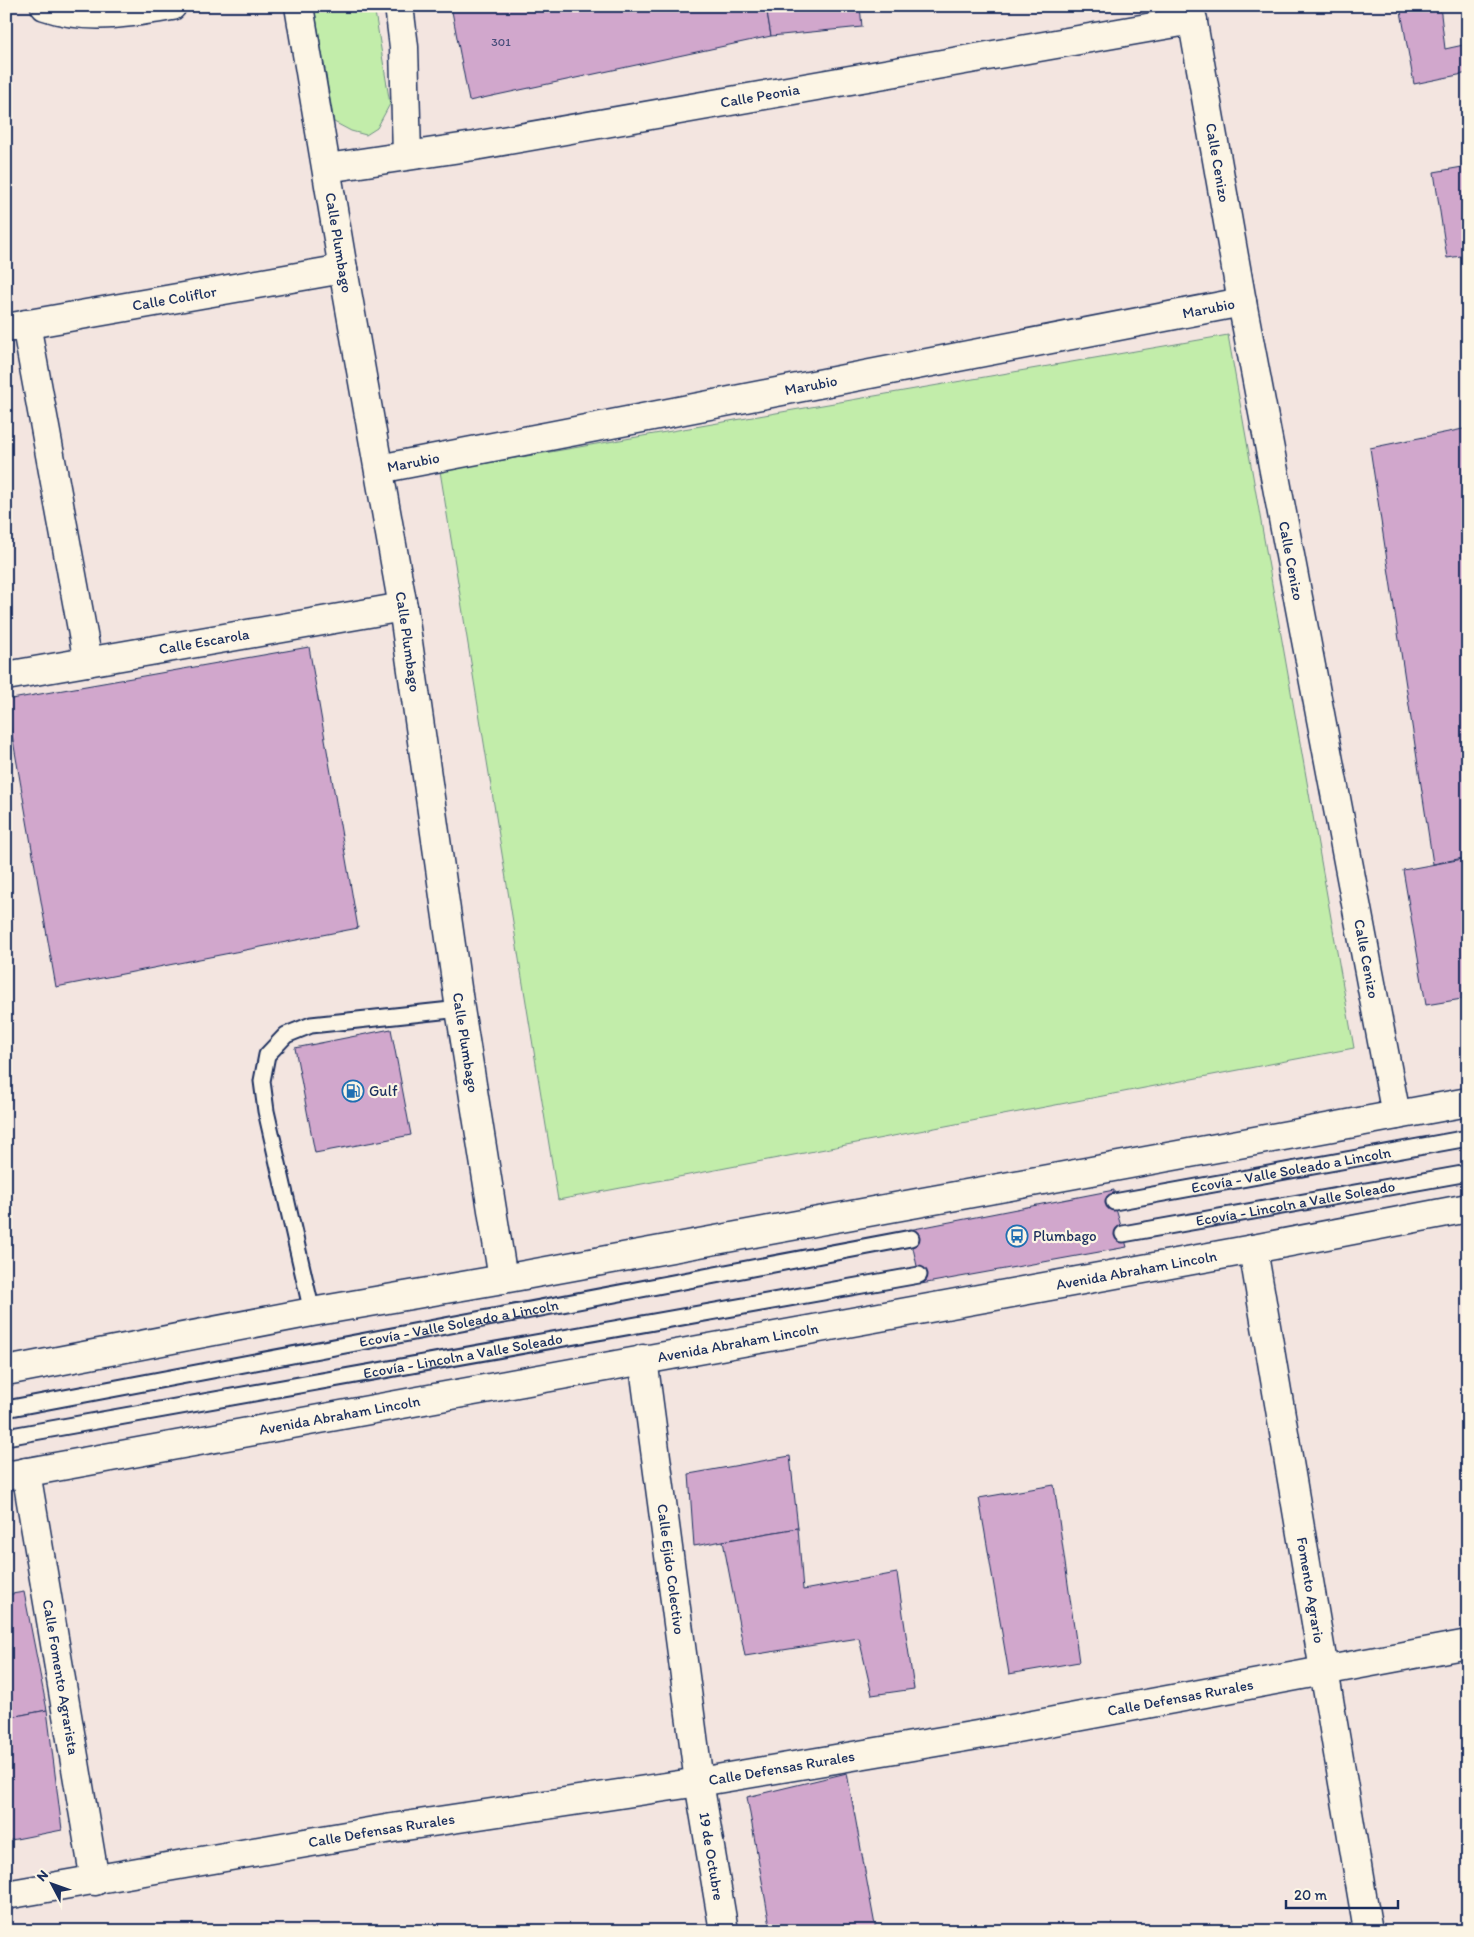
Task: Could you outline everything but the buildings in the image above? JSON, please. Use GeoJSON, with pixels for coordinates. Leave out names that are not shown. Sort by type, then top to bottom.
{"type":"FeatureCollection","features":[{"type":"Feature","properties":{"kind":"street"},"geometry":{"type":"LineString","coordinates":[[46,6],[62,12],[112,15],[172,6]]}},
{"type":"Feature","properties":{"kind":"street","name":"Calle Plumbago"},"geometry":{"type":"LineString","coordinates":[[299,6],[403,607],[460,1009],[503,1279]]}},
{"type":"Feature","properties":{"kind":"street"},"geometry":{"type":"LineString","coordinates":[[399,6],[404,47],[407,154]]}},
{"type":"Feature","properties":{"kind":"street","name":"Calle Peonia"},"geometry":{"type":"LineString","coordinates":[[327,168],[407,154],[474,146],[1192,13]]}},
{"type":"Feature","properties":{"kind":"street","name":"Calle Cenizo"},"geometry":{"type":"LineString","coordinates":[[1192,13],[1242,302],[1396,1116]]}},
{"type":"Feature","properties":{"kind":"street","name":"Calle Coliflor"},"geometry":{"type":"LineString","coordinates":[[16,326],[343,269]]}},
{"type":"Feature","properties":{"kind":"street","name":"Marubio"},"geometry":{"type":"LineString","coordinates":[[379,469],[1242,302]]}},
{"type":"Feature","properties":{"kind":"street"},"geometry":{"type":"LineString","coordinates":[[16,326],[88,662]]}},
{"type":"Feature","properties":{"kind":"street","name":"Calle Escarola"},"geometry":{"type":"LineString","coordinates":[[6,676],[403,607]]}},
{"type":"Feature","properties":{"kind":"street"},"geometry":{"type":"LineString","coordinates":[[6,1371],[312,1312],[503,1279],[1468,1102]]}},
{"type":"Feature","properties":{"kind":"street","name":"Avenida Abraham Lincoln"},"geometry":{"type":"LineString","coordinates":[[16,1474],[1253,1249],[1468,1208]]}},
{"type":"Feature","properties":{"kind":"street","name":"Fomento Agrario"},"geometry":{"type":"LineString","coordinates":[[1253,1249],[1368,1931]]}},
{"type":"Feature","properties":{"kind":"street","name":"Calle Ejido Colectivo"},"geometry":{"type":"LineString","coordinates":[[643,1359],[699,1782]]}},
{"type":"Feature","properties":{"kind":"street","name":"Calle Fomento Agrarista"},"geometry":{"type":"LineString","coordinates":[[16,1474],[95,1881]]}},
{"type":"Feature","properties":{"kind":"street","name":"Calle Defensas Rurales"},"geometry":{"type":"LineString","coordinates":[[6,1895],[392,1828],[699,1782],[1001,1731],[1468,1644]]}},
{"type":"Feature","properties":{"kind":"street","name":"19 de Octubre"},"geometry":{"type":"LineString","coordinates":[[699,1782],[724,1931]]}},
{"type":"Feature","properties":{"kind":"lane"},"geometry":{"type":"LineString","coordinates":[[312,1312],[266,1111],[262,1081],[267,1056],[286,1035],[310,1025],[460,1009]]}},
{"type":"Feature","properties":{"kind":"lane","name":"Ecovía - Valle Soleado a Lincoln"},"geometry":{"type":"LineString","coordinates":[[1114,1202],[1468,1138]]}},
{"type":"Feature","properties":{"kind":"lane","name":"Ecovía - Lincoln a Valle Soleado"},"geometry":{"type":"LineString","coordinates":[[1123,1234],[1468,1173]]}},
{"type":"Feature","properties":{"kind":"lane","name":"Ecovía - Valle Soleado a Lincoln"},"geometry":{"type":"LineString","coordinates":[[6,1409],[911,1238]]}},
{"type":"Feature","properties":{"kind":"lane","name":"Ecovía - Lincoln a Valle Soleado"},"geometry":{"type":"LineString","coordinates":[[6,1437],[919,1275]]}},
{"type":"Feature","properties":{"kind":"green space"},"geometry":{"type":"Polygon","coordinates":[[[314,6],[374,6],[390,104],[377,128],[366,135],[351,131],[334,122],[314,6]]]}},
{"type":"Feature","properties":{"kind":"green space"},"geometry":{"type":"Polygon","coordinates":[[[1228,335],[1354,1048],[558,1200],[440,471],[1228,335]]]}},
{"type":"Feature","properties":{"kind":"place","name":"Gulf"},"geometry":{"type":"Point","coordinates":[353,1091]}},
{"type":"Feature","properties":{"kind":"place","name":"Plumbago"},"geometry":{"type":"Point","coordinates":[1017,1236]}}]}
